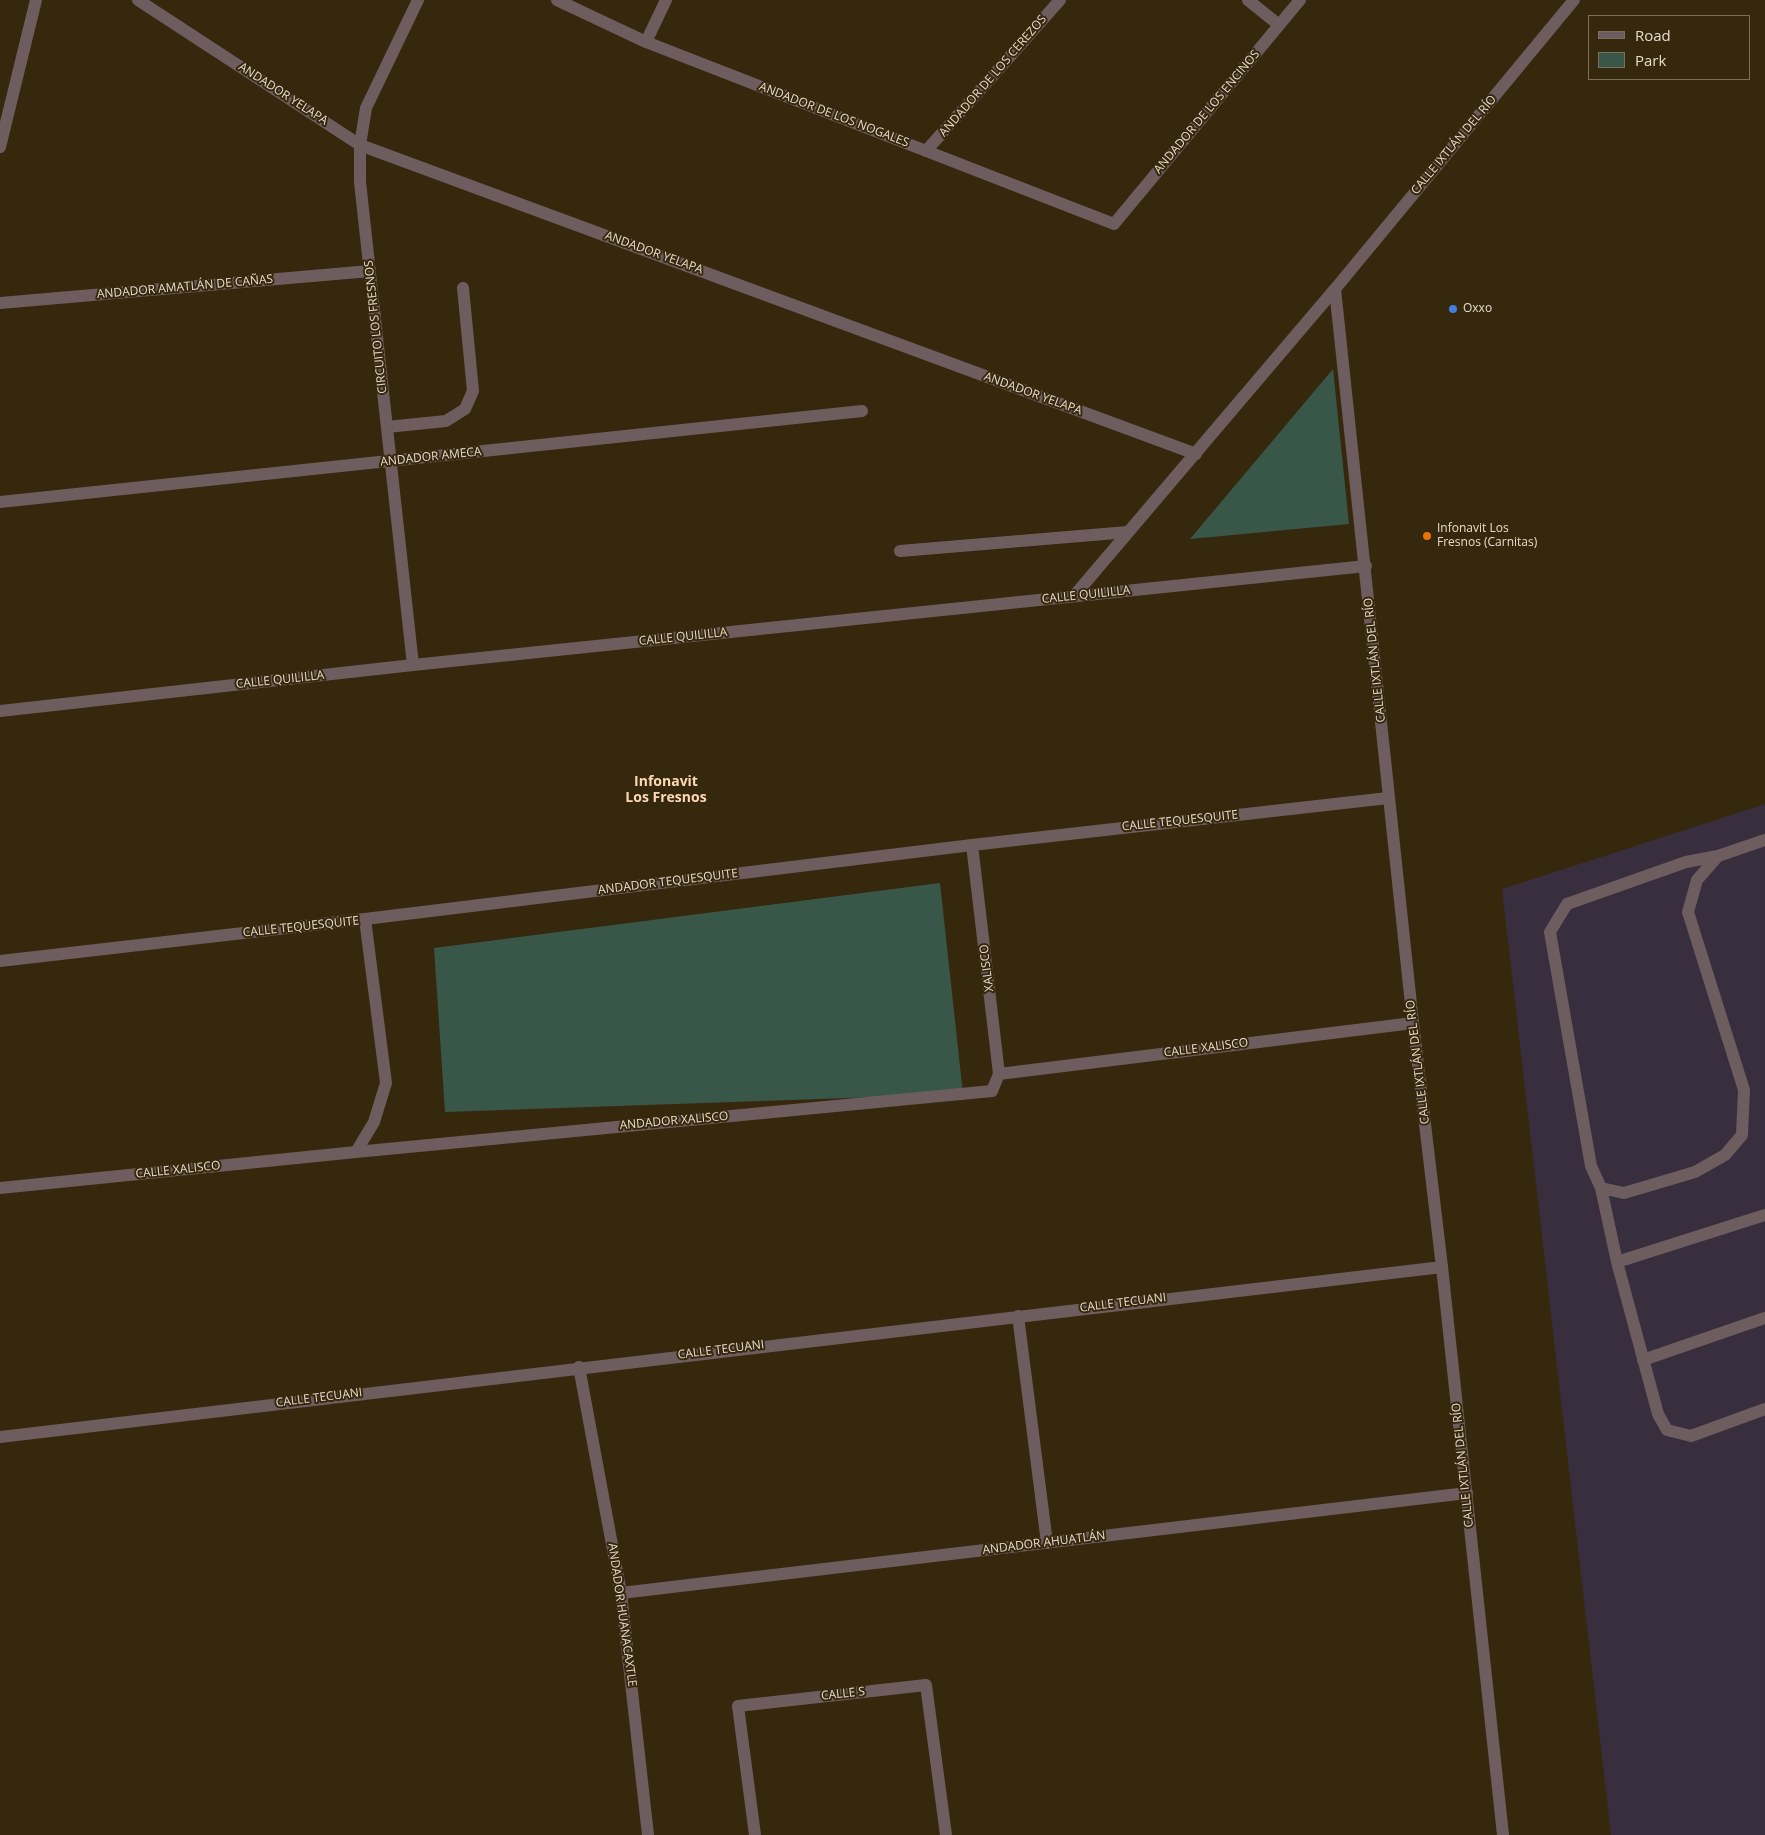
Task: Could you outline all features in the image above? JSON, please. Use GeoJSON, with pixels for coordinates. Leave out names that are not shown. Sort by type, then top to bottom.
{"type":"FeatureCollection","features":[{"type":"Feature","properties":{"kind":"street"},"geometry":{"type":"LineString","coordinates":[[0,147],[36,0]]}},
{"type":"Feature","properties":{"kind":"street","name":"ANDADOR YELAPA"},"geometry":{"type":"LineString","coordinates":[[138,0],[360,145],[1196,454]]}},
{"type":"Feature","properties":{"kind":"street","name":"CIRCUITO LOS FRESNOS"},"geometry":{"type":"LineString","coordinates":[[413,665],[360,182],[360,145],[366,108],[418,0]]}},
{"type":"Feature","properties":{"kind":"street","name":"ANDADOR DE LOS NOGALES"},"geometry":{"type":"LineString","coordinates":[[557,0],[646,42],[1114,224]]}},
{"type":"Feature","properties":{"kind":"street"},"geometry":{"type":"LineString","coordinates":[[646,42],[666,0]]}},
{"type":"Feature","properties":{"kind":"street","name":"ANDADOR DE LOS CEREZOS"},"geometry":{"type":"LineString","coordinates":[[926,151],[1060,0]]}},
{"type":"Feature","properties":{"kind":"street"},"geometry":{"type":"LineString","coordinates":[[1248,0],[1279,25]]}},
{"type":"Feature","properties":{"kind":"street","name":"ANDADOR DE LOS ENCINOS"},"geometry":{"type":"LineString","coordinates":[[1114,224],[1300,0]]}},
{"type":"Feature","properties":{"kind":"street","name":"CALLE IXTLÁN DEL RÍO"},"geometry":{"type":"LineString","coordinates":[[1074,596],[1335,289],[1574,0]]}},
{"type":"Feature","properties":{"kind":"street","name":"ANDADOR AMATLÁN DE CAÑAS"},"geometry":{"type":"LineString","coordinates":[[0,303],[370,271]]}},
{"type":"Feature","properties":{"kind":"street"},"geometry":{"type":"LineString","coordinates":[[387,427],[446,421],[465,409],[473,390],[463,288]]}},
{"type":"Feature","properties":{"kind":"street","name":"CALLE IXTLÁN DEL RÍO"},"geometry":{"type":"LineString","coordinates":[[1335,289],[1366,566],[1388,798],[1442,1267],[1503,1835]]}},
{"type":"Feature","properties":{"kind":"street","name":"ANDADOR AMECA"},"geometry":{"type":"LineString","coordinates":[[0,502],[862,411]]}},
{"type":"Feature","properties":{"kind":"street"},"geometry":{"type":"LineString","coordinates":[[900,551],[1128,532]]}},
{"type":"Feature","properties":{"kind":"street","name":"CALLE QUILILLA"},"geometry":{"type":"LineString","coordinates":[[0,711],[413,665],[1366,566]]}},
{"type":"Feature","properties":{"kind":"street","name":"CALLE TEQUESQUITE"},"geometry":{"type":"LineString","coordinates":[[972,844],[1388,798]]}},
{"type":"Feature","properties":{"kind":"street"},"geometry":{"type":"LineString","coordinates":[[1765,840],[1718,856],[1686,862],[1567,904],[1550,932],[1591,1166],[1601,1188],[1617,1262],[1658,1414],[1667,1430],[1691,1436],[1765,1409]]}},
{"type":"Feature","properties":{"kind":"street","name":"ANDADOR TEQUESQUITE"},"geometry":{"type":"LineString","coordinates":[[365,919],[972,844]]}},
{"type":"Feature","properties":{"kind":"street","name":"XALISCO"},"geometry":{"type":"LineString","coordinates":[[972,844],[999,1074],[992,1091]]}},
{"type":"Feature","properties":{"kind":"street"},"geometry":{"type":"LineString","coordinates":[[1601,1188],[1624,1193],[1694,1172],[1725,1155],[1742,1135],[1744,1090],[1688,912],[1697,880],[1718,856]]}},
{"type":"Feature","properties":{"kind":"street","name":"CALLE TEQUESQUITE"},"geometry":{"type":"LineString","coordinates":[[0,961],[365,919],[386,1083],[374,1122],[356,1152]]}},
{"type":"Feature","properties":{"kind":"street","name":"CALLE XALISCO"},"geometry":{"type":"LineString","coordinates":[[999,1074],[1413,1022]]}},
{"type":"Feature","properties":{"kind":"street","name":"ANDADOR XALISCO"},"geometry":{"type":"LineString","coordinates":[[356,1152],[992,1091]]}},
{"type":"Feature","properties":{"kind":"street","name":"CALLE XALISCO"},"geometry":{"type":"LineString","coordinates":[[0,1188],[356,1152]]}},
{"type":"Feature","properties":{"kind":"street"},"geometry":{"type":"LineString","coordinates":[[1617,1262],[1765,1216]]}},
{"type":"Feature","properties":{"kind":"street","name":"CALLE TECUANI"},"geometry":{"type":"LineString","coordinates":[[0,1437],[579,1367],[1442,1267]]}},
{"type":"Feature","properties":{"kind":"street"},"geometry":{"type":"LineString","coordinates":[[1018,1316],[1047,1542]]}},
{"type":"Feature","properties":{"kind":"street"},"geometry":{"type":"LineString","coordinates":[[1643,1360],[1765,1318]]}},
{"type":"Feature","properties":{"kind":"street","name":"ANDADOR HUANACAXTLE"},"geometry":{"type":"LineString","coordinates":[[579,1367],[621,1593],[648,1835]]}},
{"type":"Feature","properties":{"kind":"street","name":"ANDADOR AHUATLÁN"},"geometry":{"type":"LineString","coordinates":[[621,1593],[1467,1493]]}},
{"type":"Feature","properties":{"kind":"street","name":"CALLE S"},"geometry":{"type":"LineString","coordinates":[[755,1835],[738,1706],[926,1685],[946,1835]]}},
{"type":"Feature","properties":{"kind":"shaded area"},"geometry":{"type":"Polygon","coordinates":[[[1765,804],[1765,1835],[1611,1835],[1502,889],[1765,804]]]}},
{"type":"Feature","properties":{"kind":"green space"},"geometry":{"type":"Polygon","coordinates":[[[1333,369],[1349,524],[1190,539],[1333,369]]]}},
{"type":"Feature","properties":{"kind":"green space"},"geometry":{"type":"Polygon","coordinates":[[[940,883],[963,1094],[445,1112],[434,948],[940,883]]]}},
{"type":"Feature","properties":{"kind":"place","name":"Oxxo"},"geometry":{"type":"Point","coordinates":[1453,309]}},
{"type":"Feature","properties":{"kind":"place","name":"Infonavit Los Fresnos (Carnitas)"},"geometry":{"type":"Point","coordinates":[1427,536]}},
{"type":"Feature","properties":{"kind":"district","name":"Infonavit Los Fresnos"},"geometry":{"type":"Point","coordinates":[666,790]}}]}
